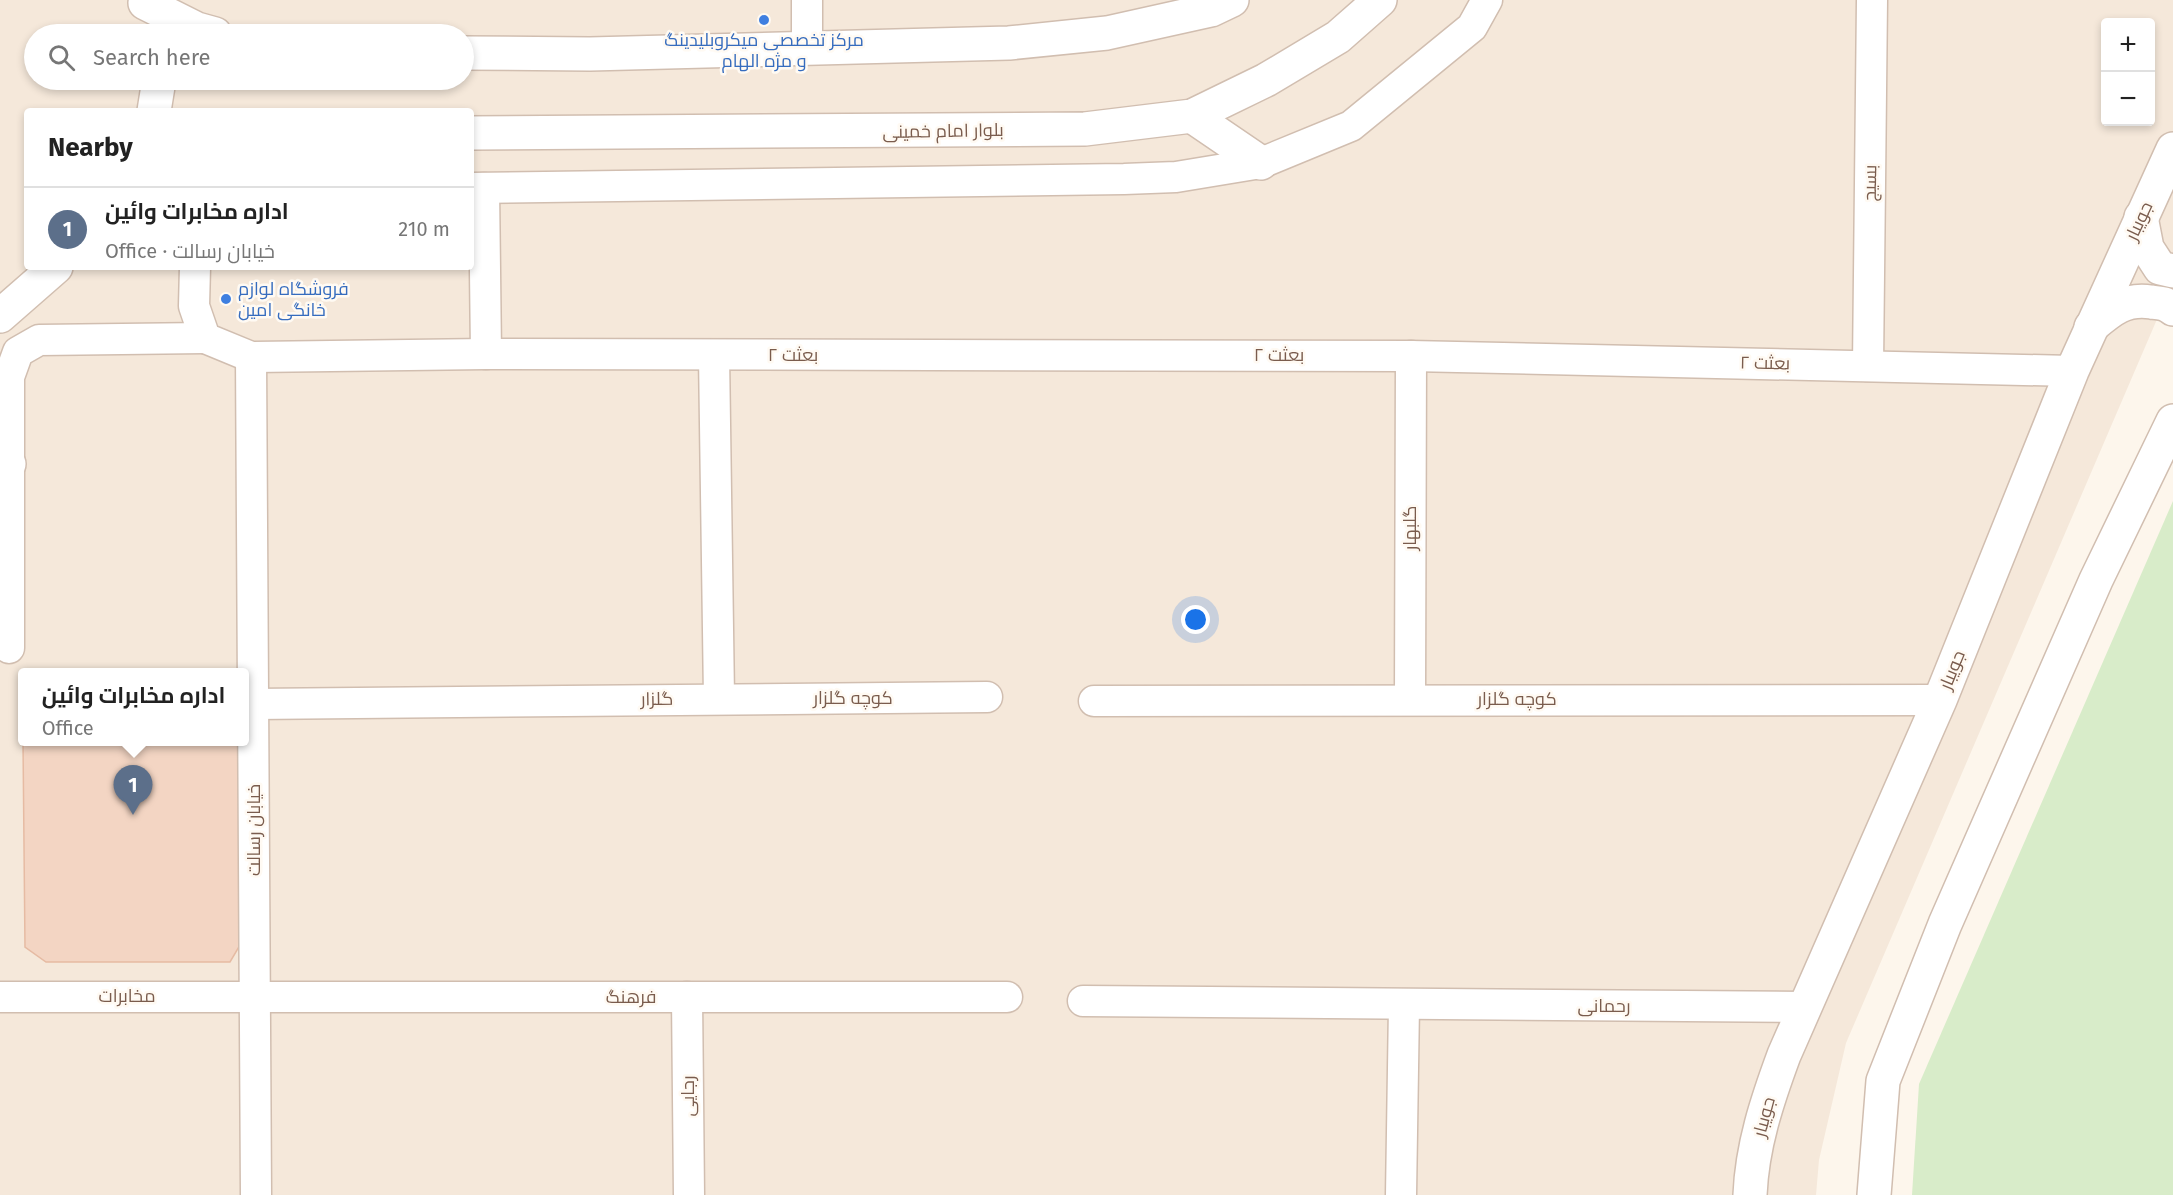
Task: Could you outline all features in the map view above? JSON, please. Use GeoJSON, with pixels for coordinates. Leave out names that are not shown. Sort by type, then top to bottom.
{"type":"FeatureCollection","features":[{"type":"Feature","properties":{"kind":"street"},"geometry":{"type":"LineString","coordinates":[[807,0],[807,48]]}},
{"type":"Feature","properties":{"kind":"street"},"geometry":{"type":"LineString","coordinates":[[474,53],[602,54],[1009,43],[1107,33],[1211,10],[1232,0]]}},
{"type":"Feature","properties":{"kind":"street","name":"بلوار امام خمینی"},"geometry":{"type":"LineString","coordinates":[[474,133],[1085,129],[1192,116],[1266,80],[1338,36],[1380,0]]}},
{"type":"Feature","properties":{"kind":"street"},"geometry":{"type":"LineString","coordinates":[[486,354],[477,188],[1166,177],[1261,163],[1351,126],[1472,27],[1487,0]]}},
{"type":"Feature","properties":{"kind":"street","name":"بسیج"},"geometry":{"type":"LineString","coordinates":[[1868,366],[1872,0]]}},
{"type":"Feature","properties":{"kind":"street"},"geometry":{"type":"LineString","coordinates":[[144,1],[149,24]]}},
{"type":"Feature","properties":{"kind":"street"},"geometry":{"type":"LineString","coordinates":[[144,1],[188,24]]}},
{"type":"Feature","properties":{"kind":"street"},"geometry":{"type":"LineString","coordinates":[[154,108],[157,90]]}},
{"type":"Feature","properties":{"kind":"street"},"geometry":{"type":"LineString","coordinates":[[1192,116],[1261,163]]}},
{"type":"Feature","properties":{"kind":"street","name":"جویبار"},"geometry":{"type":"LineString","coordinates":[[1750,1195],[1751,1165],[1764,1111],[1804,1007],[1940,700],[2072,371],[2140,217],[2173,149]]}},
{"type":"Feature","properties":{"kind":"street"},"geometry":{"type":"LineString","coordinates":[[2140,217],[2147,248],[2160,268],[2173,272]]}},
{"type":"Feature","properties":{"kind":"street"},"geometry":{"type":"LineString","coordinates":[[0,287],[9,286],[40,270]]}},
{"type":"Feature","properties":{"kind":"street"},"geometry":{"type":"LineString","coordinates":[[0,316],[53,270]]}},
{"type":"Feature","properties":{"kind":"street"},"geometry":{"type":"LineString","coordinates":[[195,270],[194,306],[205,338]]}},
{"type":"Feature","properties":{"kind":"street"},"geometry":{"type":"LineString","coordinates":[[2091,327],[2114,308],[2136,300],[2166,304],[2173,309]]}},
{"type":"Feature","properties":{"kind":"street"},"geometry":{"type":"LineString","coordinates":[[9,648],[5,464],[9,377],[18,352],[39,340],[205,338],[251,357]]}},
{"type":"Feature","properties":{"kind":"street","name":"بعثت ۲"},"geometry":{"type":"LineString","coordinates":[[251,357],[486,354],[1411,356],[2072,371]]}},
{"type":"Feature","properties":{"kind":"street"},"geometry":{"type":"LineString","coordinates":[[714,356],[719,698]]}},
{"type":"Feature","properties":{"kind":"street","name":"گلبهار"},"geometry":{"type":"LineString","coordinates":[[1410,699],[1411,356]]}},
{"type":"Feature","properties":{"kind":"street","name":"خیابان رسالت"},"geometry":{"type":"LineString","coordinates":[[251,357],[256,1195]]}},
{"type":"Feature","properties":{"kind":"street"},"geometry":{"type":"LineString","coordinates":[[1874,1195],[1883,1081],[1945,924],[2091,590],[2169,442]]}},
{"type":"Feature","properties":{"kind":"street","name":"کوچه گلزار"},"geometry":{"type":"LineString","coordinates":[[719,698],[987,698]]}},
{"type":"Feature","properties":{"kind":"street","name":"گلزار"},"geometry":{"type":"LineString","coordinates":[[254,704],[719,698]]}},
{"type":"Feature","properties":{"kind":"street","name":"کوچه گلزار"},"geometry":{"type":"LineString","coordinates":[[1094,701],[1940,700]]}},
{"type":"Feature","properties":{"kind":"street","name":"مخابرات"},"geometry":{"type":"LineString","coordinates":[[0,997],[255,996]]}},
{"type":"Feature","properties":{"kind":"street","name":"فرهنگ"},"geometry":{"type":"LineString","coordinates":[[255,996],[1007,997]]}},
{"type":"Feature","properties":{"kind":"street","name":"رجایی"},"geometry":{"type":"LineString","coordinates":[[687,997],[689,1195]]}},
{"type":"Feature","properties":{"kind":"street","name":"رحمانی"},"geometry":{"type":"LineString","coordinates":[[1083,1001],[1804,1007]]}},
{"type":"Feature","properties":{"kind":"street"},"geometry":{"type":"LineString","coordinates":[[1401,1195],[1404,1005]]}},
{"type":"Feature","properties":{"kind":"shaded area"},"geometry":{"type":"Polygon","coordinates":[[[0,0],[2173,0],[2173,282],[1846,1043],[1819,1160],[1816,1195],[0,1195],[0,0]]]}},
{"type":"Feature","properties":{"kind":"green space"},"geometry":{"type":"Polygon","coordinates":[[[2173,501],[2173,1195],[1912,1195],[1919,1084],[2173,501]]]}},
{"type":"Feature","properties":{"kind":"building"},"geometry":{"type":"Polygon","coordinates":[[[23,746],[240,746],[243,940],[230,962],[46,962],[25,947],[23,746]]]}},
{"type":"Feature","properties":{"kind":"place","name":"مرکز تخصصی میکروبلیدینگ و مژه الهام"},"geometry":{"type":"Point","coordinates":[764,20]}},
{"type":"Feature","properties":{"kind":"place","name":"فروشگاه لوازم خانگی امین"},"geometry":{"type":"Point","coordinates":[226,299]}},
{"type":"Feature","properties":{"kind":"place","name":"اداره مخابرات وائین"},"geometry":{"type":"Point","coordinates":[133,815]}}]}
